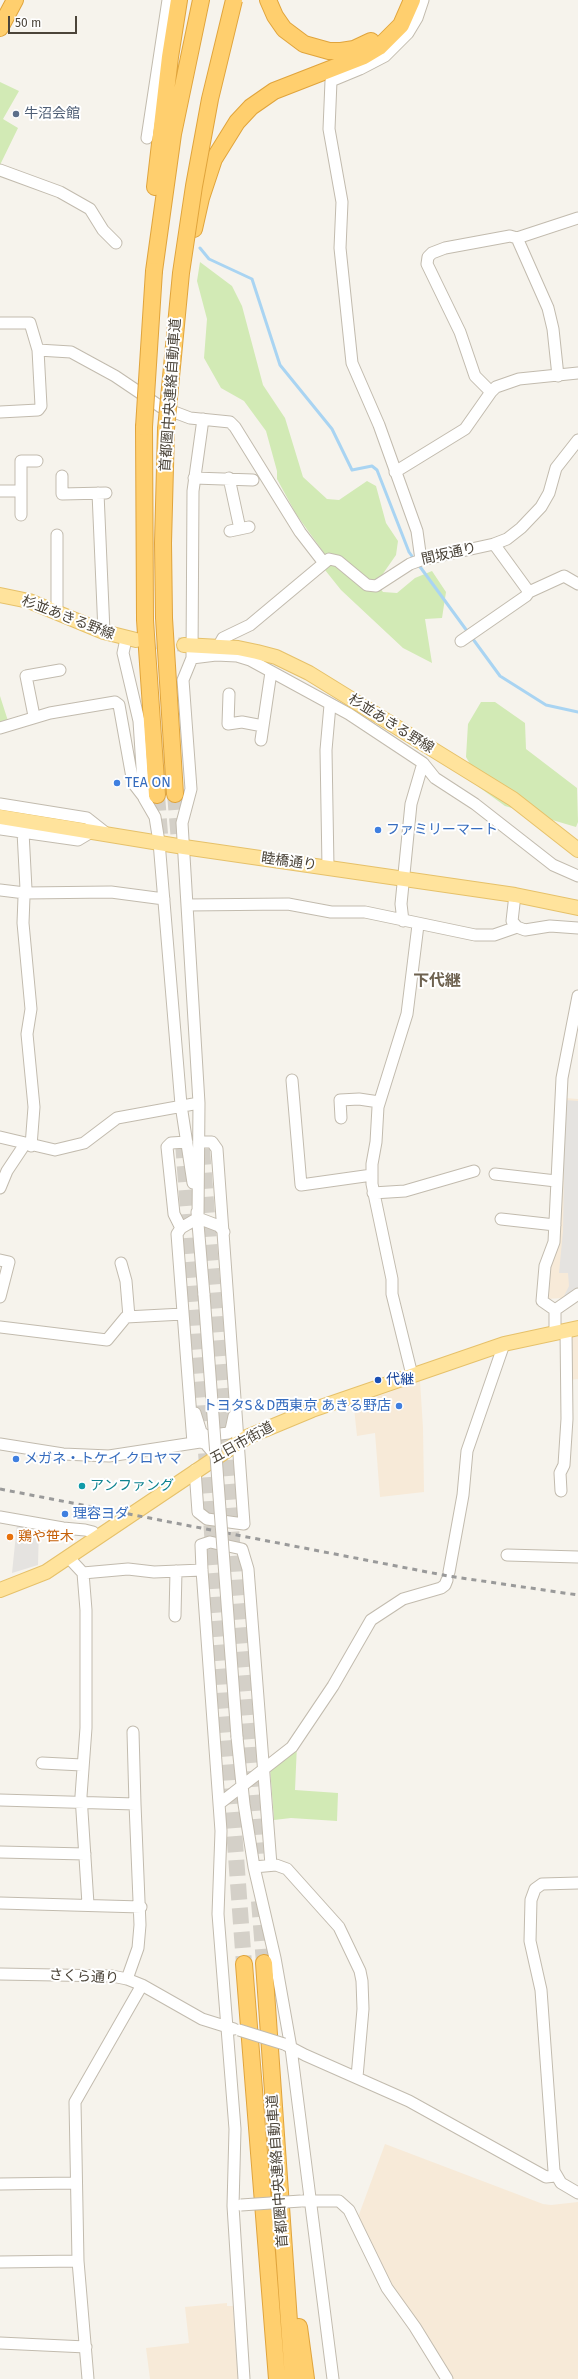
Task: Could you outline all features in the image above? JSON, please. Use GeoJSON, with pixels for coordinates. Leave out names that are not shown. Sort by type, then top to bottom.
{"type":"FeatureCollection","features":[{"type":"Feature","properties":{"kind":"highway"},"geometry":{"type":"LineString","coordinates":[[0,28],[15,0]]}},
{"type":"Feature","properties":{"kind":"highway"},"geometry":{"type":"LineString","coordinates":[[154,271],[155,185],[170,56],[179,0]]}},
{"type":"Feature","properties":{"kind":"highway","name":"首都圏中央連絡自動車道"},"geometry":{"type":"LineString","coordinates":[[150,796],[145,612],[144,427],[154,271],[173,134],[200,0]]}},
{"type":"Feature","properties":{"kind":"highway","name":"首都圏中央連絡自動車道"},"geometry":{"type":"LineString","coordinates":[[175,794],[164,618],[163,543],[166,429],[181,273],[194,186],[210,99],[234,0]]}},
{"type":"Feature","properties":{"kind":"highway"},"geometry":{"type":"LineString","coordinates":[[268,0],[275,16],[292,37],[304,44],[329,51],[354,49],[380,35],[393,20],[403,0]]}},
{"type":"Feature","properties":{"kind":"highway"},"geometry":{"type":"LineString","coordinates":[[181,273],[192,243],[201,198],[214,159],[237,122],[251,107],[274,91],[364,56],[379,47],[401,25],[412,0]]}},
{"type":"Feature","properties":{"kind":"highway","name":"首都圏中央連絡自動車道"},"geometry":{"type":"LineString","coordinates":[[264,1963],[293,2379]]}},
{"type":"Feature","properties":{"kind":"highway","name":"首都圏中央連絡自動車道"},"geometry":{"type":"LineString","coordinates":[[244,1964],[276,2379]]}},
{"type":"Feature","properties":{"kind":"highway"},"geometry":{"type":"LineString","coordinates":[[279,2189],[306,2379]]}},
{"type":"Feature","properties":{"kind":"highway"},"geometry":{"type":"LineString","coordinates":[[270,2290],[271,2379]]}},
{"type":"Feature","properties":{"kind":"main road","name":"杉並あきる野線"},"geometry":{"type":"LineString","coordinates":[[1,595],[20,598],[104,632],[131,640]]}},
{"type":"Feature","properties":{"kind":"main road","name":"杉並あきる野線"},"geometry":{"type":"LineString","coordinates":[[190,650],[218,647],[238,648],[276,658],[309,673],[513,799],[578,850]]}},
{"type":"Feature","properties":{"kind":"main road","name":"睦橋通り"},"geometry":{"type":"LineString","coordinates":[[0,817],[328,868],[404,878],[578,908]]}},
{"type":"Feature","properties":{"kind":"main road","name":"五日市街道"},"geometry":{"type":"LineString","coordinates":[[0,1590],[28,1581],[69,1558],[216,1456],[239,1442],[282,1421],[504,1344],[566,1330]]}},
{"type":"Feature","properties":{"kind":"street"},"geometry":{"type":"LineString","coordinates":[[147,138],[168,0]]}},
{"type":"Feature","properties":{"kind":"street"},"geometry":{"type":"LineString","coordinates":[[421,560],[417,531],[379,425],[352,363],[340,248],[342,202],[329,129],[331,81],[360,69],[385,56],[408,33],[418,18],[423,0]]}},
{"type":"Feature","properties":{"kind":"street"},"geometry":{"type":"LineString","coordinates":[[0,170],[60,192],[90,209],[103,230],[116,243]]}},
{"type":"Feature","properties":{"kind":"street"},"geometry":{"type":"LineString","coordinates":[[491,392],[475,376],[465,344],[428,264],[428,257],[439,250],[471,242],[510,236],[517,238],[578,218]]}},
{"type":"Feature","properties":{"kind":"street"},"geometry":{"type":"LineString","coordinates":[[517,238],[548,308],[553,329],[558,376]]}},
{"type":"Feature","properties":{"kind":"street"},"geometry":{"type":"LineString","coordinates":[[0,323],[30,323],[38,350],[40,406],[38,410],[0,412]]}},
{"type":"Feature","properties":{"kind":"street"},"geometry":{"type":"LineString","coordinates":[[38,350],[71,352],[115,376],[161,406],[190,418],[230,422],[235,427],[300,532],[324,563],[250,625],[223,638],[218,647]]}},
{"type":"Feature","properties":{"kind":"street"},"geometry":{"type":"LineString","coordinates":[[396,472],[465,429],[491,392],[519,379],[578,373]]}},
{"type":"Feature","properties":{"kind":"street"},"geometry":{"type":"LineString","coordinates":[[198,1218],[198,1104],[183,816],[191,789],[183,680],[190,650],[191,546],[194,478],[203,420]]}},
{"type":"Feature","properties":{"kind":"street","name":"間坂通り"},"geometry":{"type":"LineString","coordinates":[[324,563],[329,559],[338,561],[367,585],[376,586],[410,564],[421,560],[494,544],[507,539],[521,528],[540,506],[549,493],[556,468],[578,440]]}},
{"type":"Feature","properties":{"kind":"street"},"geometry":{"type":"LineString","coordinates":[[21,515],[21,461],[37,461]]}},
{"type":"Feature","properties":{"kind":"street"},"geometry":{"type":"LineString","coordinates":[[62,476],[62,494],[102,493],[104,632]]}},
{"type":"Feature","properties":{"kind":"street"},"geometry":{"type":"LineString","coordinates":[[194,478],[253,480]]}},
{"type":"Feature","properties":{"kind":"street"},"geometry":{"type":"LineString","coordinates":[[229,478],[240,529]]}},
{"type":"Feature","properties":{"kind":"street"},"geometry":{"type":"LineString","coordinates":[[0,491],[21,491]]}},
{"type":"Feature","properties":{"kind":"street"},"geometry":{"type":"LineString","coordinates":[[57,536],[57,612]]}},
{"type":"Feature","properties":{"kind":"street"},"geometry":{"type":"LineString","coordinates":[[494,544],[529,592]]}},
{"type":"Feature","properties":{"kind":"street"},"geometry":{"type":"LineString","coordinates":[[466,638],[526,596],[529,592],[564,576],[578,584]]}},
{"type":"Feature","properties":{"kind":"street"},"geometry":{"type":"LineString","coordinates":[[131,640],[123,653],[139,721],[150,796],[159,842],[181,1105],[198,1218],[237,1738],[242,1786],[254,1868],[275,1958],[288,2046],[306,2201],[333,2379]]}},
{"type":"Feature","properties":{"kind":"street"},"geometry":{"type":"LineString","coordinates":[[190,650],[237,656],[250,660],[387,738],[423,763],[435,778],[475,804],[553,865],[578,876]]}},
{"type":"Feature","properties":{"kind":"street"},"geometry":{"type":"LineString","coordinates":[[34,716],[26,676],[60,670]]}},
{"type":"Feature","properties":{"kind":"street"},"geometry":{"type":"LineString","coordinates":[[261,740],[271,672]]}},
{"type":"Feature","properties":{"kind":"street"},"geometry":{"type":"LineString","coordinates":[[229,694],[228,724],[242,722],[263,726]]}},
{"type":"Feature","properties":{"kind":"street"},"geometry":{"type":"LineString","coordinates":[[0,728],[34,716],[115,702],[119,705],[134,782],[150,796]]}},
{"type":"Feature","properties":{"kind":"street"},"geometry":{"type":"LineString","coordinates":[[328,868],[326,750],[330,705]]}},
{"type":"Feature","properties":{"kind":"street"},"geometry":{"type":"LineString","coordinates":[[403,921],[401,904],[412,804],[423,763]]}},
{"type":"Feature","properties":{"kind":"street"},"geometry":{"type":"LineString","coordinates":[[0,804],[87,818],[100,832],[78,840],[0,829]]}},
{"type":"Feature","properties":{"kind":"street"},"geometry":{"type":"LineString","coordinates":[[0,1188],[7,1171],[28,1145],[34,1107],[27,1034],[31,1009],[23,923],[25,893],[23,832]]}},
{"type":"Feature","properties":{"kind":"street"},"geometry":{"type":"LineString","coordinates":[[0,890],[25,893],[110,892],[164,899]]}},
{"type":"Feature","properties":{"kind":"street"},"geometry":{"type":"LineString","coordinates":[[515,896],[512,921],[517,927],[525,930],[550,926],[578,928]]}},
{"type":"Feature","properties":{"kind":"street"},"geometry":{"type":"LineString","coordinates":[[187,905],[288,904],[331,912],[373,913],[418,925],[475,936],[494,935],[517,927]]}},
{"type":"Feature","properties":{"kind":"street"},"geometry":{"type":"LineString","coordinates":[[412,1375],[392,1294],[392,1280],[373,1193],[372,1175],[379,1102],[406,1014],[418,925]]}},
{"type":"Feature","properties":{"kind":"street"},"geometry":{"type":"LineString","coordinates":[[561,1491],[560,1473],[564,1465],[567,1419],[566,1330],[555,1310],[542,1301],[545,1266],[554,1242],[562,1078],[578,996]]}},
{"type":"Feature","properties":{"kind":"street"},"geometry":{"type":"LineString","coordinates":[[292,1080],[301,1185],[372,1175]]}},
{"type":"Feature","properties":{"kind":"street"},"geometry":{"type":"LineString","coordinates":[[341,1118],[340,1100],[359,1099],[379,1102]]}},
{"type":"Feature","properties":{"kind":"street"},"geometry":{"type":"LineString","coordinates":[[0,1137],[28,1145],[55,1150],[84,1143],[117,1118],[137,1113],[149,1113],[181,1105],[198,1104]]}},
{"type":"Feature","properties":{"kind":"street"},"geometry":{"type":"LineString","coordinates":[[181,1228],[174,1214],[167,1147],[171,1143],[187,1142]]}},
{"type":"Feature","properties":{"kind":"street"},"geometry":{"type":"LineString","coordinates":[[195,1470],[198,1512],[207,1519],[244,1524],[217,1149],[212,1142],[199,1142]]}},
{"type":"Feature","properties":{"kind":"street"},"geometry":{"type":"LineString","coordinates":[[373,1193],[405,1191],[474,1171]]}},
{"type":"Feature","properties":{"kind":"street"},"geometry":{"type":"LineString","coordinates":[[495,1174],[556,1181]]}},
{"type":"Feature","properties":{"kind":"street"},"geometry":{"type":"LineString","coordinates":[[193,1443],[177,1234],[181,1228],[198,1218]]}},
{"type":"Feature","properties":{"kind":"street"},"geometry":{"type":"LineString","coordinates":[[198,1218],[219,1226],[224,1232]]}},
{"type":"Feature","properties":{"kind":"street"},"geometry":{"type":"LineString","coordinates":[[501,1219],[555,1225]]}},
{"type":"Feature","properties":{"kind":"street"},"geometry":{"type":"LineString","coordinates":[[0,1260],[10,1262],[0,1297]]}},
{"type":"Feature","properties":{"kind":"street"},"geometry":{"type":"LineString","coordinates":[[121,1262],[126,1281],[129,1317]]}},
{"type":"Feature","properties":{"kind":"street"},"geometry":{"type":"LineString","coordinates":[[555,1310],[578,1294]]}},
{"type":"Feature","properties":{"kind":"street"},"geometry":{"type":"LineString","coordinates":[[0,1327],[106,1340],[129,1317],[183,1314]]}},
{"type":"Feature","properties":{"kind":"street"},"geometry":{"type":"LineString","coordinates":[[219,1804],[282,1756],[301,1735],[333,1686],[371,1620],[403,1599],[441,1588],[446,1585],[464,1495],[467,1451],[504,1344]]}},
{"type":"Feature","properties":{"kind":"street"},"geometry":{"type":"LineString","coordinates":[[190,1409],[194,1412],[201,1432],[206,1436],[228,1434],[231,1430],[236,1404]]}},
{"type":"Feature","properties":{"kind":"street"},"geometry":{"type":"LineString","coordinates":[[0,1444],[62,1454],[109,1456],[193,1443],[205,1443],[216,1456]]}},
{"type":"Feature","properties":{"kind":"street"},"geometry":{"type":"LineString","coordinates":[[0,1517],[63,1528],[85,1530],[93,1532],[97,1538]]}},
{"type":"Feature","properties":{"kind":"street"},"geometry":{"type":"LineString","coordinates":[[244,2379],[235,2129],[218,1914],[221,1831],[202,1570],[201,1545],[210,1542],[242,1549],[248,1569],[271,1865]]}},
{"type":"Feature","properties":{"kind":"street"},"geometry":{"type":"LineString","coordinates":[[507,1555],[578,1557]]}},
{"type":"Feature","properties":{"kind":"street"},"geometry":{"type":"LineString","coordinates":[[69,1558],[83,1573],[86,1610],[86,1728],[82,1765],[82,1804],[88,1904]]}},
{"type":"Feature","properties":{"kind":"street"},"geometry":{"type":"LineString","coordinates":[[83,1573],[128,1569],[154,1572],[202,1570]]}},
{"type":"Feature","properties":{"kind":"street"},"geometry":{"type":"LineString","coordinates":[[175,1616],[176,1571]]}},
{"type":"Feature","properties":{"kind":"street"},"geometry":{"type":"LineString","coordinates":[[127,1979],[138,1948],[141,1907],[135,1804],[133,1732]]}},
{"type":"Feature","properties":{"kind":"street"},"geometry":{"type":"LineString","coordinates":[[42,1763],[82,1765]]}},
{"type":"Feature","properties":{"kind":"street"},"geometry":{"type":"LineString","coordinates":[[0,1800],[82,1804],[135,1804]]}},
{"type":"Feature","properties":{"kind":"street"},"geometry":{"type":"LineString","coordinates":[[0,1852],[85,1854]]}},
{"type":"Feature","properties":{"kind":"street"},"geometry":{"type":"LineString","coordinates":[[254,1868],[271,1865],[287,1869],[339,1927],[360,1971],[363,2009],[357,2077]]}},
{"type":"Feature","properties":{"kind":"street"},"geometry":{"type":"LineString","coordinates":[[578,1883],[542,1884],[535,1889],[531,1900],[530,1941],[541,1990],[555,2176],[561,2183],[578,2193]]}},
{"type":"Feature","properties":{"kind":"street"},"geometry":{"type":"LineString","coordinates":[[0,1903],[88,1904],[141,1907]]}},
{"type":"Feature","properties":{"kind":"street","name":"さくら通り"},"geometry":{"type":"LineString","coordinates":[[0,1974],[112,1976],[142,1984],[187,2012],[288,2046],[357,2077],[451,2123],[546,2177],[555,2176]]}},
{"type":"Feature","properties":{"kind":"street"},"geometry":{"type":"LineString","coordinates":[[88,2379],[78,2261],[75,2183],[75,2102],[142,1984]]}},
{"type":"Feature","properties":{"kind":"street"},"geometry":{"type":"LineString","coordinates":[[0,2184],[75,2183]]}},
{"type":"Feature","properties":{"kind":"street"},"geometry":{"type":"LineString","coordinates":[[237,2206],[306,2201],[339,2201],[349,2210],[387,2288],[415,2327],[447,2379]]}},
{"type":"Feature","properties":{"kind":"street"},"geometry":{"type":"LineString","coordinates":[[0,2262],[78,2261]]}},
{"type":"Feature","properties":{"kind":"street"},"geometry":{"type":"LineString","coordinates":[[0,2343],[86,2347]]}},
{"type":"Feature","properties":{"kind":"shaded area"},"geometry":{"type":"Polygon","coordinates":[[[565,1098],[578,1099],[578,1290],[563,1298],[546,1299],[565,1098]]]}},
{"type":"Feature","properties":{"kind":"shaded area"},"geometry":{"type":"Polygon","coordinates":[[[565,1100],[578,1101],[578,1290],[563,1298],[569,1286],[568,1273],[559,1273],[563,1231],[565,1100]]]}},
{"type":"Feature","properties":{"kind":"shaded area"},"geometry":{"type":"Polygon","coordinates":[[[578,1335],[578,1379],[569,1380],[568,1337],[578,1335]]]}},
{"type":"Feature","properties":{"kind":"shaded area"},"geometry":{"type":"Polygon","coordinates":[[[420,1381],[423,1428],[424,1492],[380,1497],[375,1433],[357,1436],[354,1408],[356,1404],[420,1381]]]}},
{"type":"Feature","properties":{"kind":"shaded area"},"geometry":{"type":"Polygon","coordinates":[[[17,1524],[39,1528],[38,1565],[12,1573],[17,1524]]]}},
{"type":"Feature","properties":{"kind":"shaded area"},"geometry":{"type":"Polygon","coordinates":[[[385,2144],[543,2204],[551,2205],[578,2202],[578,2379],[451,2379],[399,2302],[357,2220],[385,2144]]]}},
{"type":"Feature","properties":{"kind":"shaded area"},"geometry":{"type":"Polygon","coordinates":[[[227,2303],[227,2306],[233,2306],[238,2379],[150,2379],[146,2348],[189,2343],[185,2307],[227,2303]]]}},
{"type":"Feature","properties":{"kind":"green space"},"geometry":{"type":"Polygon","coordinates":[[[0,82],[19,91],[3,119],[18,128],[0,165],[0,82]]]}},
{"type":"Feature","properties":{"kind":"green space"},"geometry":{"type":"Polygon","coordinates":[[[200,262],[232,286],[242,306],[263,385],[285,418],[303,477],[327,499],[339,500],[367,481],[376,486],[386,523],[398,541],[396,555],[380,578],[380,588],[383,592],[397,593],[415,578],[432,571],[446,592],[442,618],[425,619],[432,663],[403,648],[341,590],[325,570],[324,553],[296,514],[277,479],[277,471],[266,431],[244,401],[221,388],[204,358],[207,319],[197,281],[200,262]]]}},
{"type":"Feature","properties":{"kind":"green space"},"geometry":{"type":"Polygon","coordinates":[[[0,696],[8,721],[0,725],[0,696]]]}},
{"type":"Feature","properties":{"kind":"green space"},"geometry":{"type":"Polygon","coordinates":[[[481,702],[495,702],[525,723],[526,749],[577,788],[578,822],[576,827],[505,806],[472,782],[470,764],[466,757],[468,724],[481,702]]]}},
{"type":"Feature","properties":{"kind":"green space"},"geometry":{"type":"Polygon","coordinates":[[[297,1744],[295,1790],[338,1793],[337,1821],[291,1818],[274,1820],[270,1768],[297,1744]]]}},
{"type":"Feature","properties":{"kind":"waterway"},"geometry":{"type":"LineString","coordinates":[[200,248],[209,259],[252,279],[280,365],[332,429],[352,470],[372,466],[377,470],[409,552],[414,559]]}},
{"type":"Feature","properties":{"kind":"waterway"},"geometry":{"type":"LineString","coordinates":[[418,564],[500,676],[546,705],[578,712]]}},
{"type":"Feature","properties":{"kind":"tunnel"},"geometry":{"type":"LineString","coordinates":[[136,640],[184,645]]}},
{"type":"Feature","properties":{"kind":"tunnel"},"geometry":{"type":"LineString","coordinates":[[175,794],[179,841]]}},
{"type":"Feature","properties":{"kind":"tunnel"},"geometry":{"type":"LineString","coordinates":[[157,795],[160,834]]}},
{"type":"Feature","properties":{"kind":"tunnel"},"geometry":{"type":"LineString","coordinates":[[183,1142],[244,1964]]}},
{"type":"Feature","properties":{"kind":"tunnel"},"geometry":{"type":"LineString","coordinates":[[202,1149],[256,1854]]}},
{"type":"Feature","properties":{"kind":"tunnel"},"geometry":{"type":"LineString","coordinates":[[259,1901],[264,1963]]}},
{"type":"Feature","properties":{"kind":"railway"},"geometry":{"type":"LineString","coordinates":[[0,1489],[448,1576],[578,1595]]}},
{"type":"Feature","properties":{"kind":"place","name":"牛沼会館"},"geometry":{"type":"Point","coordinates":[16,114]}},
{"type":"Feature","properties":{"kind":"place","name":"TEA ON"},"geometry":{"type":"Point","coordinates":[117,783]}},
{"type":"Feature","properties":{"kind":"place","name":"ファミリーマート"},"geometry":{"type":"Point","coordinates":[378,830]}},
{"type":"Feature","properties":{"kind":"place","name":"代継"},"geometry":{"type":"Point","coordinates":[378,1380]}},
{"type":"Feature","properties":{"kind":"place","name":"トヨタS＆D西東京 あきる野店"},"geometry":{"type":"Point","coordinates":[399,1406]}},
{"type":"Feature","properties":{"kind":"place","name":"メガネ・トケイ クロヤマ"},"geometry":{"type":"Point","coordinates":[16,1459]}},
{"type":"Feature","properties":{"kind":"place","name":"アンファング"},"geometry":{"type":"Point","coordinates":[82,1486]}},
{"type":"Feature","properties":{"kind":"place","name":"理容ヨダ"},"geometry":{"type":"Point","coordinates":[65,1514]}},
{"type":"Feature","properties":{"kind":"place","name":"鶏や笹木"},"geometry":{"type":"Point","coordinates":[10,1537]}},
{"type":"Feature","properties":{"kind":"district","name":"下代継"},"geometry":{"type":"Point","coordinates":[437,982]}}]}
